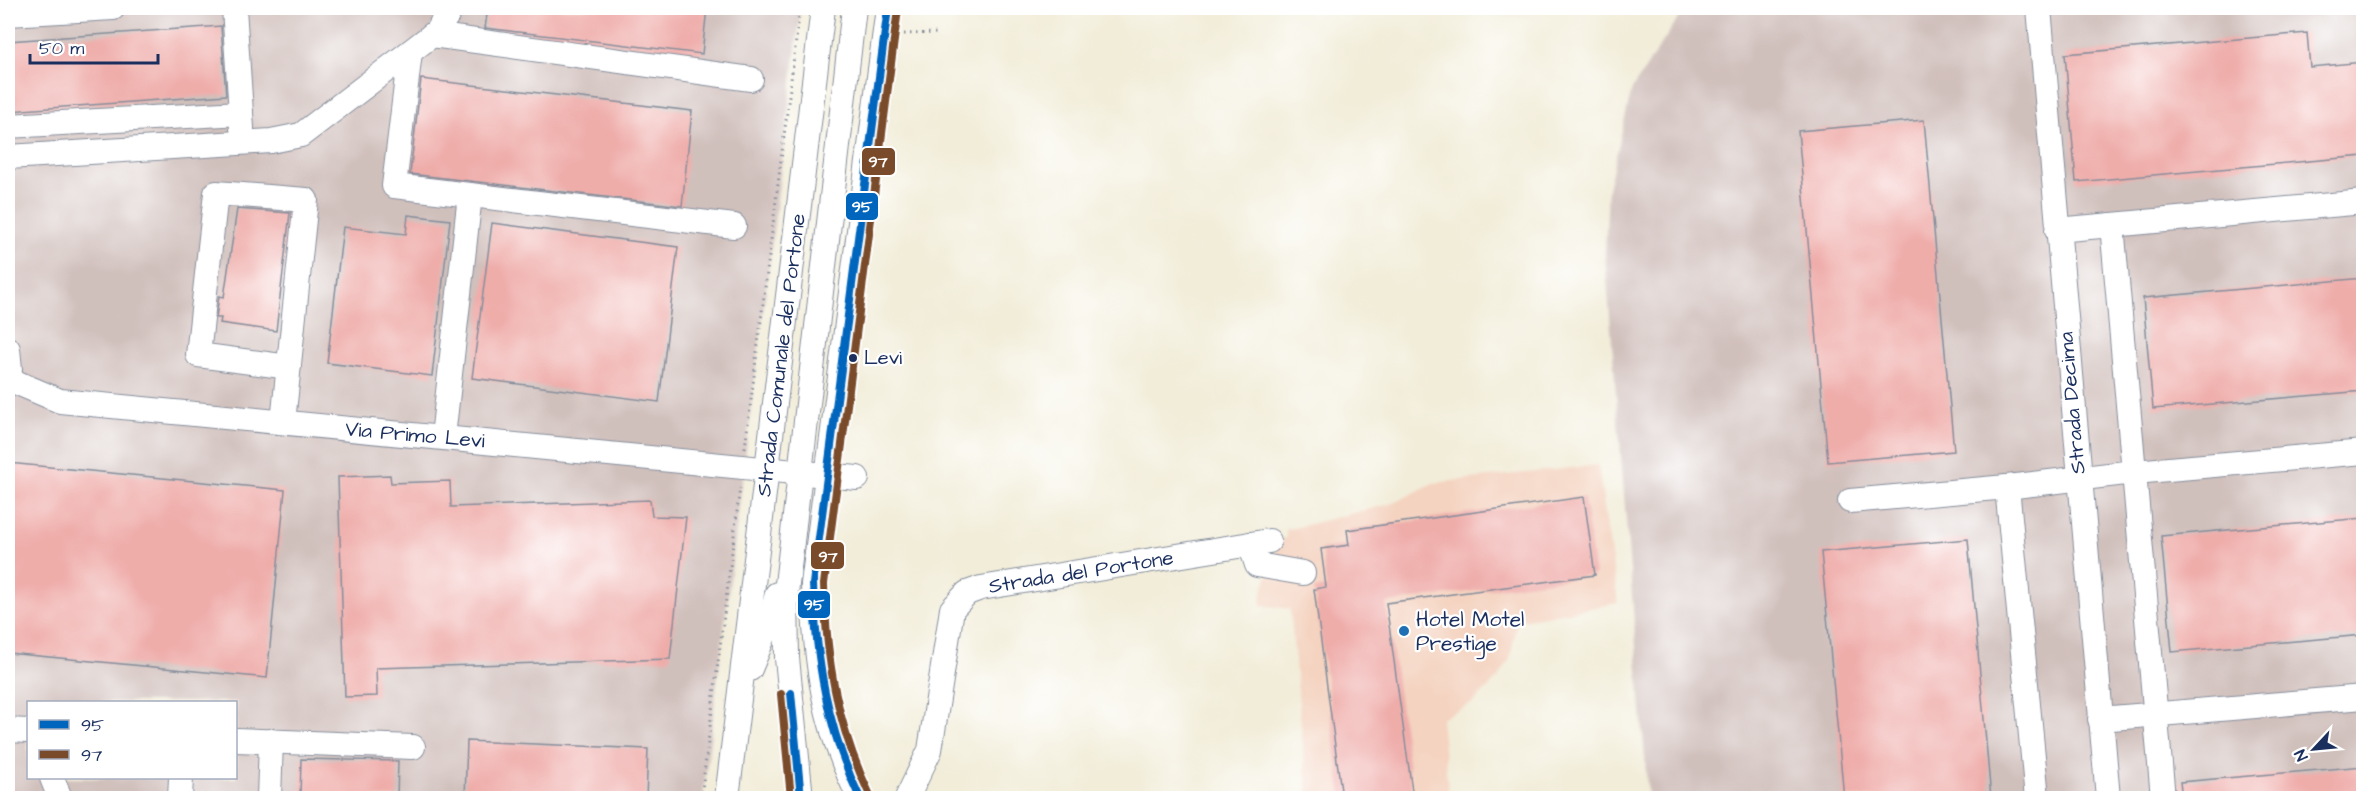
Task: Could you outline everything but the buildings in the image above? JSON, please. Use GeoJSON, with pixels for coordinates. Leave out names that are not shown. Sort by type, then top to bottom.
{"type":"FeatureCollection","features":[{"type":"Feature","properties":{"kind":"street"},"geometry":{"type":"LineString","coordinates":[[8,14],[113,8]]}},
{"type":"Feature","properties":{"kind":"street"},"geometry":{"type":"LineString","coordinates":[[234,8],[243,142]]}},
{"type":"Feature","properties":{"kind":"street"},"geometry":{"type":"LineString","coordinates":[[8,158],[243,142],[301,135],[432,35],[452,8]]}},
{"type":"Feature","properties":{"kind":"street","name":"Strada Comunale del Portone"},"geometry":{"type":"LineString","coordinates":[[727,798],[823,8]]}},
{"type":"Feature","properties":{"kind":"street","name":"Strada Comunale del Portone"},"geometry":{"type":"LineString","coordinates":[[801,798],[786,625],[790,540],[854,8]]}},
{"type":"Feature","properties":{"kind":"street"},"geometry":{"type":"LineString","coordinates":[[860,798],[832,733],[816,640],[813,584],[888,8]]}},
{"type":"Feature","properties":{"kind":"street","name":"Strada Decima"},"geometry":{"type":"LineString","coordinates":[[2039,8],[2108,798]]}},
{"type":"Feature","properties":{"kind":"street"},"geometry":{"type":"LineString","coordinates":[[432,35],[751,80]]}},
{"type":"Feature","properties":{"kind":"street"},"geometry":{"type":"LineString","coordinates":[[410,52],[394,186],[734,226]]}},
{"type":"Feature","properties":{"kind":"street"},"geometry":{"type":"LineString","coordinates":[[8,126],[241,113]]}},
{"type":"Feature","properties":{"kind":"street"},"geometry":{"type":"LineString","coordinates":[[283,422],[289,367],[306,200],[216,193],[198,355],[289,367]]}},
{"type":"Feature","properties":{"kind":"street"},"geometry":{"type":"LineString","coordinates":[[442,437],[470,195]]}},
{"type":"Feature","properties":{"kind":"street"},"geometry":{"type":"LineString","coordinates":[[2057,230],[2364,201]]}},
{"type":"Feature","properties":{"kind":"street"},"geometry":{"type":"LineString","coordinates":[[2112,225],[2163,798]]}},
{"type":"Feature","properties":{"kind":"street"},"geometry":{"type":"LineString","coordinates":[[8,349],[10,369],[8,379]]}},
{"type":"Feature","properties":{"kind":"street","name":"Via Primo Levi"},"geometry":{"type":"LineString","coordinates":[[8,379],[60,401],[857,478]]}},
{"type":"Feature","properties":{"kind":"street"},"geometry":{"type":"LineString","coordinates":[[1850,501],[2007,487],[2134,472],[2364,452]]}},
{"type":"Feature","properties":{"kind":"street"},"geometry":{"type":"LineString","coordinates":[[2007,487],[2037,798]]}},
{"type":"Feature","properties":{"kind":"street","name":"Strada Comunale del Portone"},"geometry":{"type":"LineString","coordinates":[[737,702],[770,621],[790,540]]}},
{"type":"Feature","properties":{"kind":"street","name":"Strada del Portone"},"geometry":{"type":"LineString","coordinates":[[907,798],[930,750],[952,609],[967,593],[981,588],[1259,542],[1257,566],[1303,573]]}},
{"type":"Feature","properties":{"kind":"street"},"geometry":{"type":"LineString","coordinates":[[2100,719],[2364,697]]}},
{"type":"Feature","properties":{"kind":"street"},"geometry":{"type":"LineString","coordinates":[[8,730],[27,731]]}},
{"type":"Feature","properties":{"kind":"street"},"geometry":{"type":"LineString","coordinates":[[237,740],[413,747]]}},
{"type":"Feature","properties":{"kind":"street"},"geometry":{"type":"LineString","coordinates":[[270,798],[271,741]]}},
{"type":"Feature","properties":{"kind":"street"},"geometry":{"type":"LineString","coordinates":[[53,779],[60,798]]}},
{"type":"Feature","properties":{"kind":"street"},"geometry":{"type":"LineString","coordinates":[[180,798],[181,779]]}},
{"type":"Feature","properties":{"kind":"path"},"geometry":{"type":"LineString","coordinates":[[701,798],[800,8]]}},
{"type":"Feature","properties":{"kind":"path"},"geometry":{"type":"LineString","coordinates":[[912,35],[940,33]]}},
{"type":"Feature","properties":{"kind":"shaded area"},"geometry":{"type":"Polygon","coordinates":[[[8,8],[801,8],[703,798],[8,798],[8,8]]]}},
{"type":"Feature","properties":{"kind":"shaded area"},"geometry":{"type":"Polygon","coordinates":[[[1685,8],[2363,8],[2363,798],[1648,798],[1605,254],[1608,189],[1632,89],[1685,8]]]}},
{"type":"Feature","properties":{"kind":"shaded area","name":"Hotel Motel Prestige"},"geometry":{"type":"Polygon","coordinates":[[[1598,465],[1618,603],[1517,621],[1510,659],[1499,677],[1473,703],[1441,718],[1449,798],[1308,798],[1290,609],[1261,605],[1262,593],[1276,550],[1280,539],[1286,538],[1286,530],[1394,503],[1433,483],[1598,465]]]}},
{"type":"Feature","properties":{"kind":"transit line","name":"95"},"geometry":{"type":"LineString","coordinates":[[860,798],[839,746],[825,694],[817,640],[813,584],[888,8]]}},
{"type":"Feature","properties":{"kind":"transit line","name":"97"},"geometry":{"type":"LineString","coordinates":[[869,793],[849,743],[835,692],[827,639],[824,584],[898,9]]}},
{"type":"Feature","properties":{"kind":"transit line","name":"95"},"geometry":{"type":"LineString","coordinates":[[791,693],[801,798]]}},
{"type":"Feature","properties":{"kind":"transit line","name":"97"},"geometry":{"type":"LineString","coordinates":[[781,694],[791,798]]}},
{"type":"Feature","properties":{"kind":"place","name":"Levi"},"geometry":{"type":"Point","coordinates":[853,358]}},
{"type":"Feature","properties":{"kind":"place","name":"Hotel Motel Prestige"},"geometry":{"type":"Point","coordinates":[1404,631]}}]}
